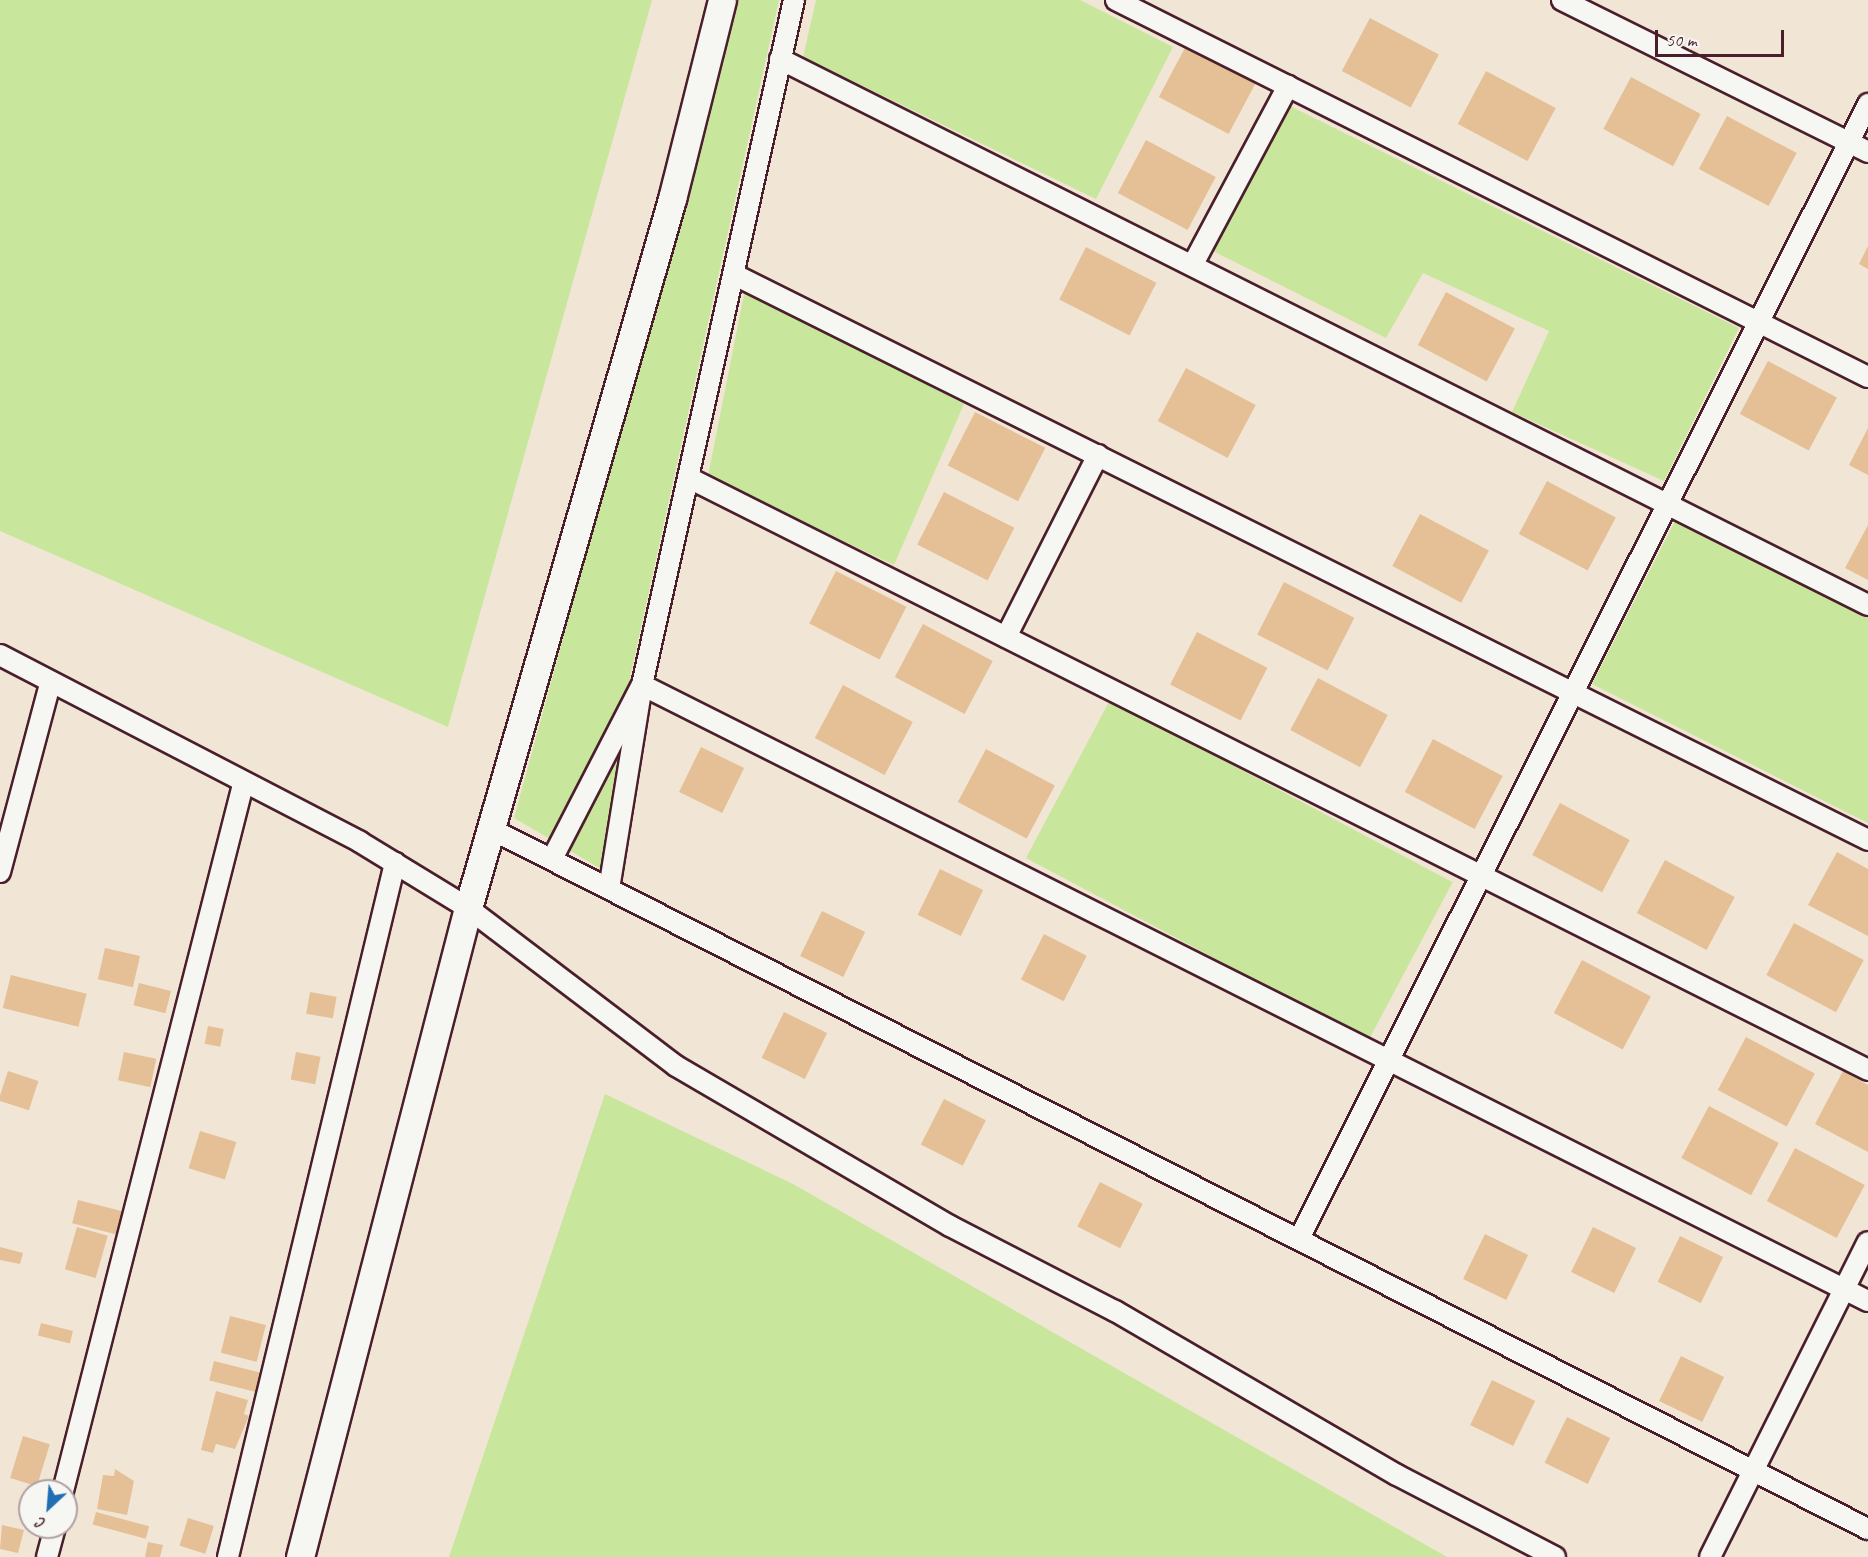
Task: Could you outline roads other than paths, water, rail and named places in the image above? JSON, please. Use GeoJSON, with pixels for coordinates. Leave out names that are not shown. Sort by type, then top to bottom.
{"type":"FeatureCollection","features":[{"type":"Feature","properties":{"kind":"main road"},"geometry":{"type":"LineString","coordinates":[[300,1557],[468,908],[669,210],[722,0]]}},
{"type":"Feature","properties":{"kind":"street"},"geometry":{"type":"LineString","coordinates":[[609,889],[642,685],[691,479],[794,0]]}},
{"type":"Feature","properties":{"kind":"street"},"geometry":{"type":"LineString","coordinates":[[1116,0],[1868,377]]}},
{"type":"Feature","properties":{"kind":"street"},"geometry":{"type":"LineString","coordinates":[[1562,0],[1868,152]]}},
{"type":"Feature","properties":{"kind":"street"},"geometry":{"type":"LineString","coordinates":[[780,59],[1669,502],[1868,605]]}},
{"type":"Feature","properties":{"kind":"street"},"geometry":{"type":"LineString","coordinates":[[1193,264],[1288,86]]}},
{"type":"Feature","properties":{"kind":"street"},"geometry":{"type":"LineString","coordinates":[[1299,1239],[1868,104]]}},
{"type":"Feature","properties":{"kind":"street"},"geometry":{"type":"LineString","coordinates":[[735,275],[1574,691],[1868,840]]}},
{"type":"Feature","properties":{"kind":"street"},"geometry":{"type":"LineString","coordinates":[[1006,637],[1098,455]]}},
{"type":"Feature","properties":{"kind":"street"},"geometry":{"type":"LineString","coordinates":[[691,479],[1868,1070]]}},
{"type":"Feature","properties":{"kind":"street"},"geometry":{"type":"LineString","coordinates":[[0,656],[395,863],[468,908],[676,1066],[950,1226],[1167,1340],[1397,1475],[1555,1557]]}},
{"type":"Feature","properties":{"kind":"street"},"geometry":{"type":"LineString","coordinates":[[0,872],[50,684]]}},
{"type":"Feature","properties":{"kind":"street"},"geometry":{"type":"LineString","coordinates":[[552,859],[642,685]]}},
{"type":"Feature","properties":{"kind":"street"},"geometry":{"type":"LineString","coordinates":[[642,685],[1868,1301]]}},
{"type":"Feature","properties":{"kind":"street"},"geometry":{"type":"LineString","coordinates":[[66,1479],[243,784]]}},
{"type":"Feature","properties":{"kind":"street"},"geometry":{"type":"LineString","coordinates":[[491,829],[1868,1529]]}},
{"type":"Feature","properties":{"kind":"street"},"geometry":{"type":"LineString","coordinates":[[228,1557],[395,863]]}},
{"type":"Feature","properties":{"kind":"street"},"geometry":{"type":"LineString","coordinates":[[1710,1557],[1868,1242]]}},
{"type":"Feature","properties":{"kind":"street"},"geometry":{"type":"LineString","coordinates":[[47,1557],[51,1539]]}}]}
